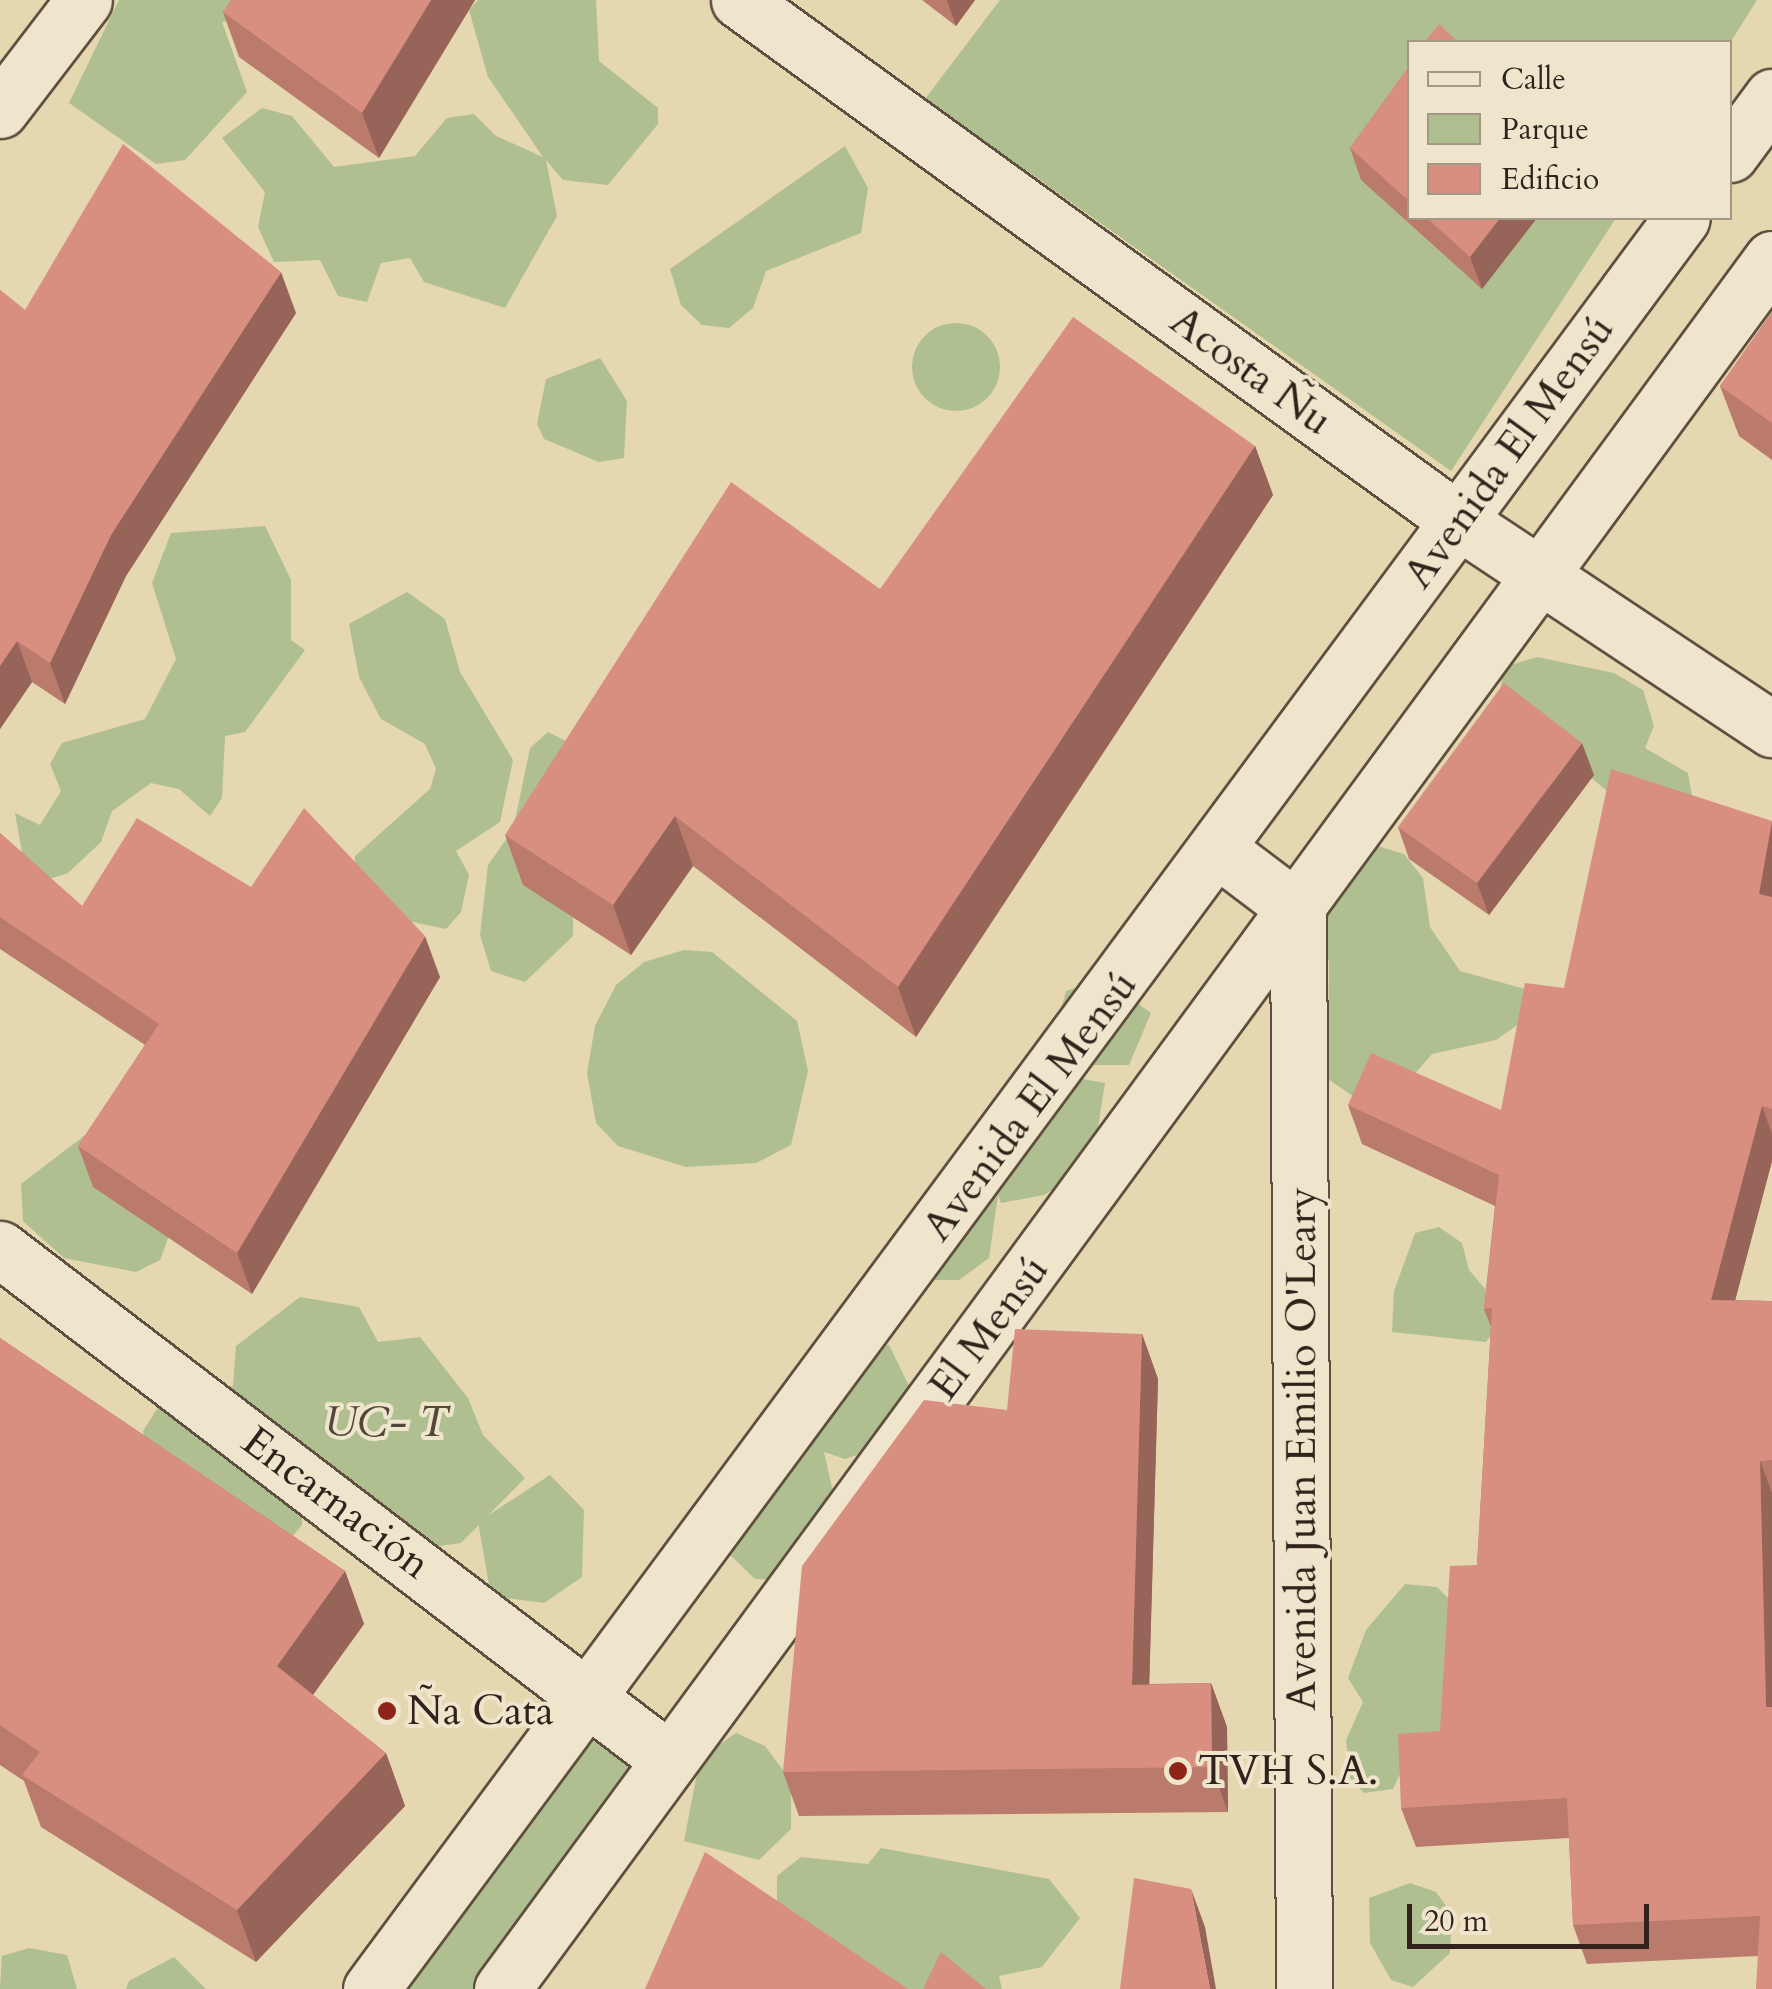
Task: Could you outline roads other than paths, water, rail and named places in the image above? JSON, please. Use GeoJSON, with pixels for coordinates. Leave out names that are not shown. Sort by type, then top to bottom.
{"type":"FeatureCollection","features":[{"type":"Feature","properties":{"kind":"street"},"geometry":{"type":"LineString","coordinates":[[0,110],[84,0]]}},
{"type":"Feature","properties":{"kind":"street","name":"Acosta Ñu"},"geometry":{"type":"LineString","coordinates":[[739,0],[1458,520],[1546,573],[1772,729]]}},
{"type":"Feature","properties":{"kind":"street"},"geometry":{"type":"LineString","coordinates":[[1732,151],[1772,97]]}},
{"type":"Feature","properties":{"kind":"street","name":"Avenida El Mensú"},"geometry":{"type":"LineString","coordinates":[[371,1989],[1220,851],[1681,220]]}},
{"type":"Feature","properties":{"kind":"street"},"geometry":{"type":"LineString","coordinates":[[1220,851],[1298,910],[1772,259]]}},
{"type":"Feature","properties":{"kind":"street","name":"El Mensú"},"geometry":{"type":"LineString","coordinates":[[502,1989],[1298,910]]}},
{"type":"Feature","properties":{"kind":"street","name":"Avenida Juan Emilio O'Leary"},"geometry":{"type":"LineString","coordinates":[[1298,910],[1304,1989]]}},
{"type":"Feature","properties":{"kind":"street","name":"Encarnación"},"geometry":{"type":"LineString","coordinates":[[0,1249],[591,1696],[669,1760]]}},
{"type":"Feature","properties":{"kind":"place","name":"Ña Cata"},"geometry":{"type":"Point","coordinates":[387,1711]}},
{"type":"Feature","properties":{"kind":"place","name":"TVH S.A."},"geometry":{"type":"Point","coordinates":[1178,1771]}},
{"type":"Feature","properties":{"kind":"park label","name":"UC- T"},"geometry":{"type":"Point","coordinates":[386,1423]}}]}
